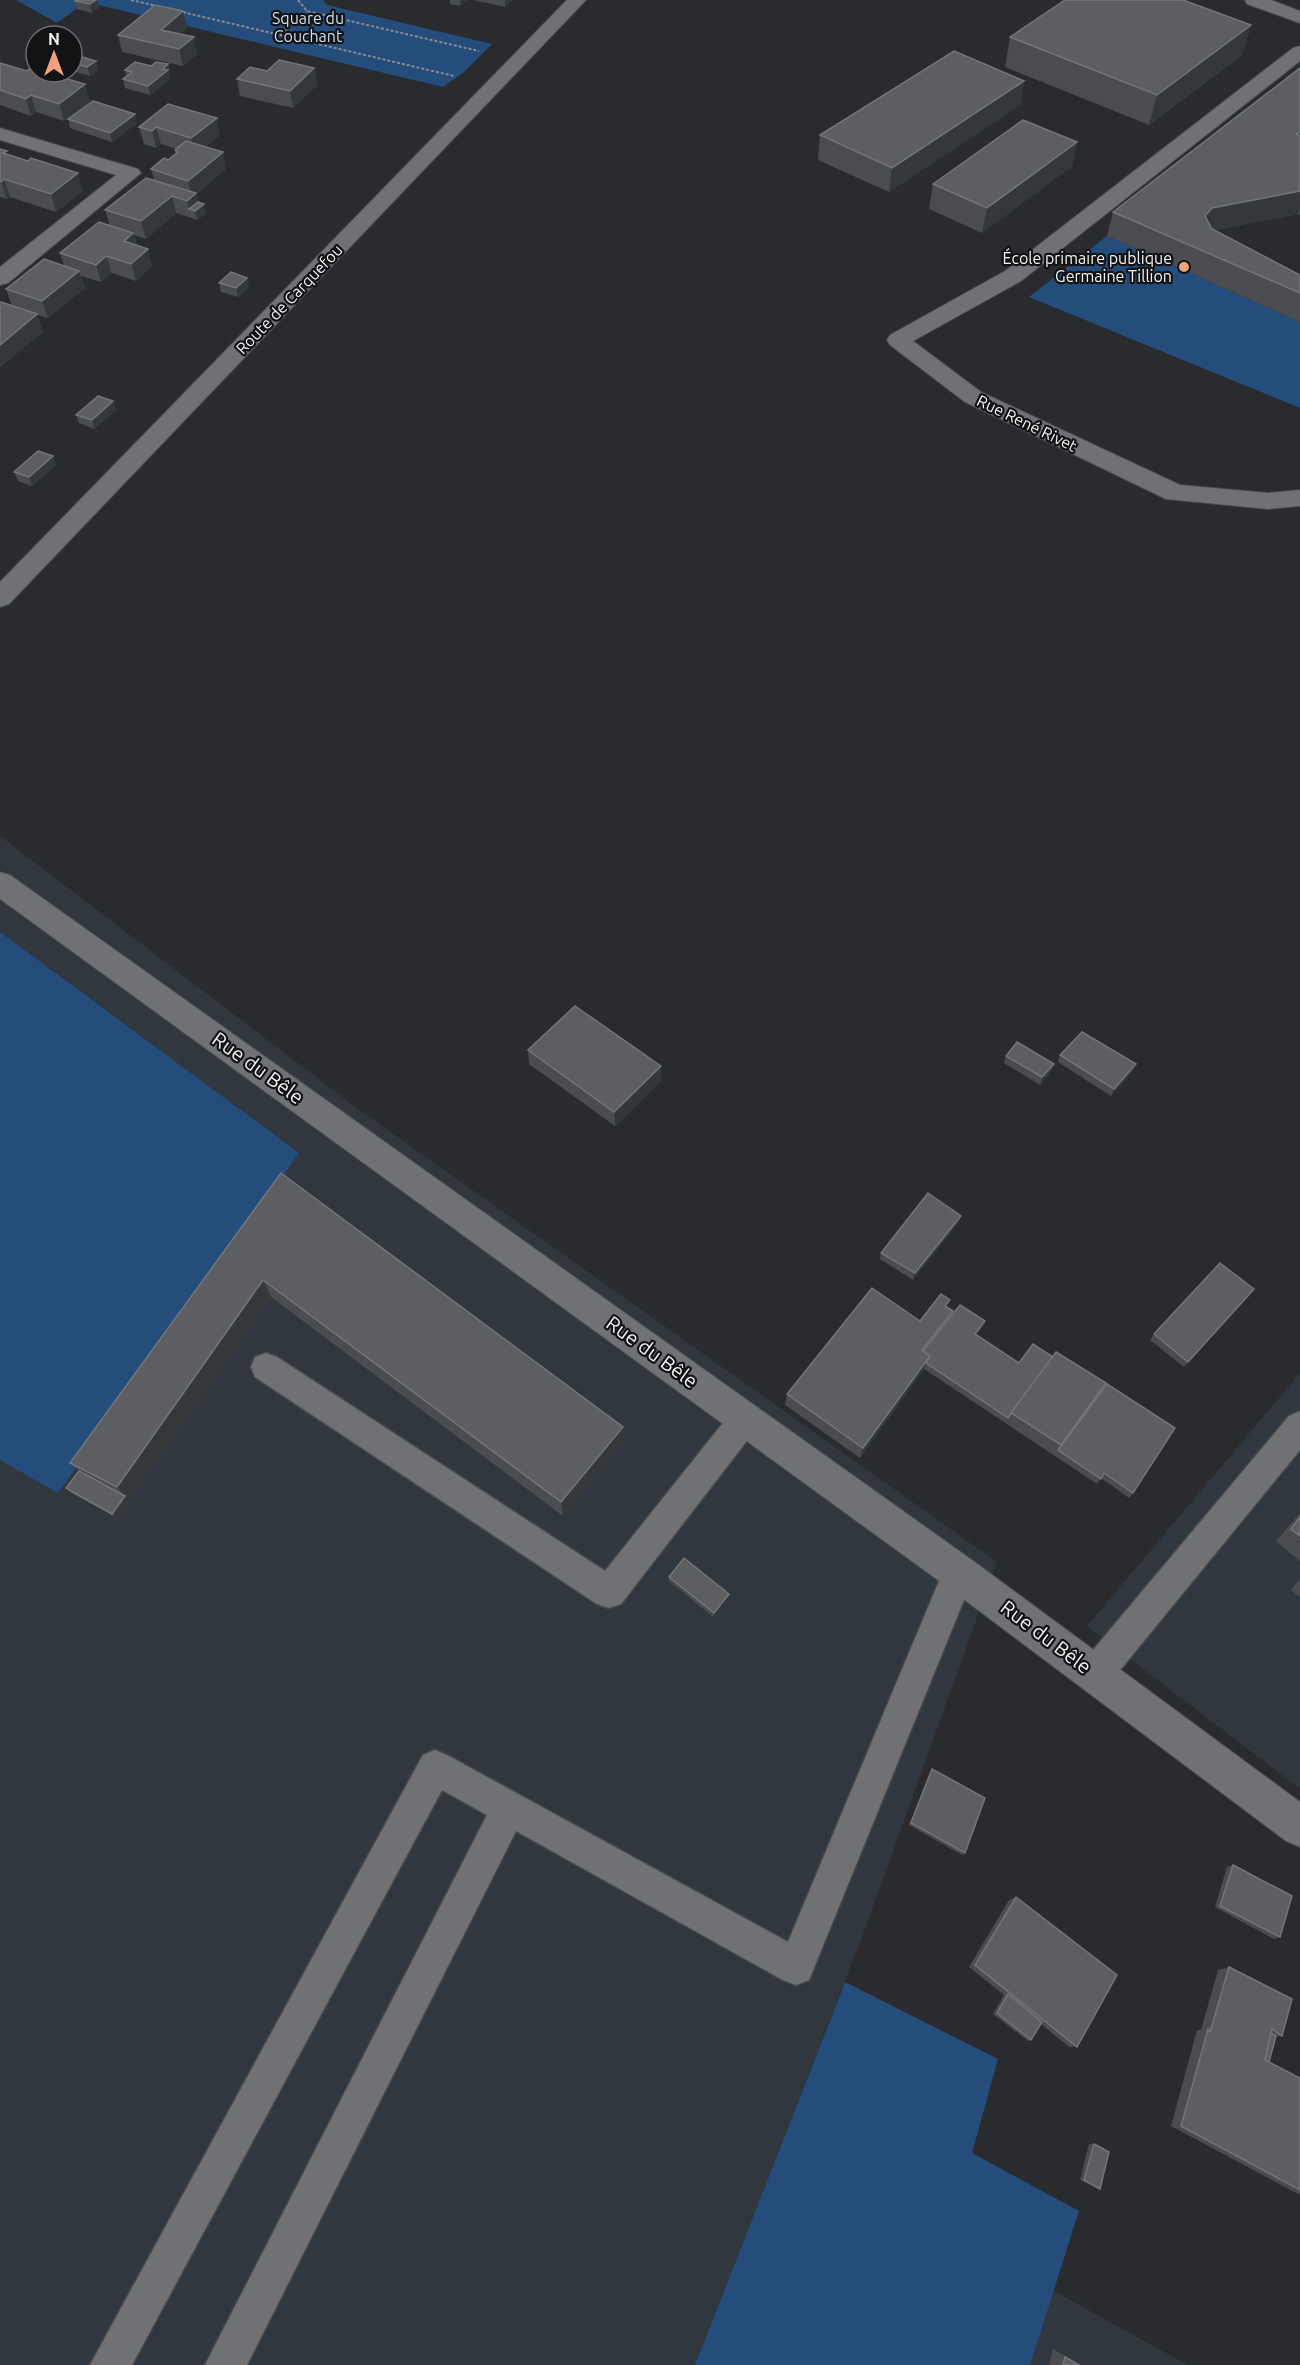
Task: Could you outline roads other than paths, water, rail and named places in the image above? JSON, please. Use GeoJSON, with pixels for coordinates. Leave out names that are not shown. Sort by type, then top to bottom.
{"type":"FeatureCollection","features":[{"type":"Feature","properties":{"kind":"main road","name":"Route de Carquefou"},"geometry":{"type":"LineString","coordinates":[[0,598],[578,0]]}},
{"type":"Feature","properties":{"kind":"main road"},"geometry":{"type":"LineString","coordinates":[[1254,0],[1300,17]]}},
{"type":"Feature","properties":{"kind":"main road","name":"Rue René Rivet"},"geometry":{"type":"LineString","coordinates":[[1300,52],[1013,276],[898,340],[972,397],[1175,493],[1268,501],[1300,498]]}},
{"type":"Feature","properties":{"kind":"main road"},"geometry":{"type":"LineString","coordinates":[[0,134],[131,174],[0,278]]}},
{"type":"Feature","properties":{"kind":"main road","name":"Rue du Bêle"},"geometry":{"type":"LineString","coordinates":[[0,883],[959,1573],[1300,1827]]}},
{"type":"Feature","properties":{"kind":"lane"},"geometry":{"type":"LineString","coordinates":[[266,1366],[609,1592],[745,1419]]}},
{"type":"Feature","properties":{"kind":"lane"},"geometry":{"type":"LineString","coordinates":[[1095,1674],[1300,1426]]}},
{"type":"Feature","properties":{"kind":"lane"},"geometry":{"type":"LineString","coordinates":[[110,2365],[435,1767],[796,1967],[959,1573]]}},
{"type":"Feature","properties":{"kind":"lane"},"geometry":{"type":"LineString","coordinates":[[225,2365],[509,1808]]}},
{"type":"Feature","properties":{"kind":"place","name":"École primaire publique Germaine Tillion"},"geometry":{"type":"Point","coordinates":[1184,267]}},
{"type":"Feature","properties":{"kind":"park label","name":"Square du Couchant"},"geometry":{"type":"Point","coordinates":[308,27]}}]}
